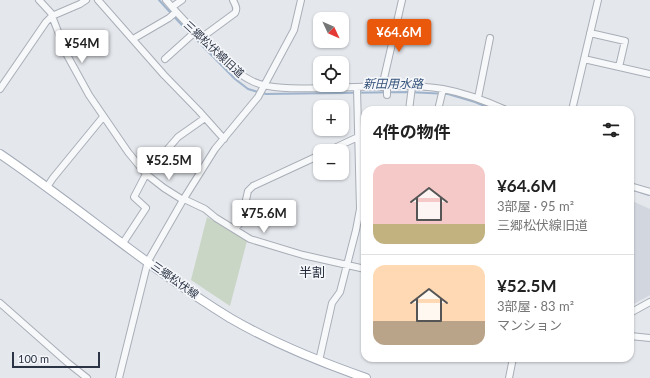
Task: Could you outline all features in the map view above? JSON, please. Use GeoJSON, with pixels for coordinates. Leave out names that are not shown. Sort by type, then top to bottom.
{"type":"FeatureCollection","features":[{"type":"Feature","properties":{"kind":"main road","name":"三郷松伏線"},"geometry":{"type":"LineString","coordinates":[[0,154],[189,291],[232,318],[281,344],[319,361],[366,378]]}},
{"type":"Feature","properties":{"kind":"street"},"geometry":{"type":"LineString","coordinates":[[0,89],[46,22],[52,16],[86,0]]}},
{"type":"Feature","properties":{"kind":"street"},"geometry":{"type":"LineString","coordinates":[[98,0],[224,139]]}},
{"type":"Feature","properties":{"kind":"street","name":"三郷松伏線旧道"},"geometry":{"type":"LineString","coordinates":[[166,0],[173,13],[192,35],[202,38],[238,73],[264,88],[303,88],[357,92],[386,90],[443,93],[478,98],[497,106]]}},
{"type":"Feature","properties":{"kind":"street"},"geometry":{"type":"LineString","coordinates":[[133,40],[173,13],[182,0]]}},
{"type":"Feature","properties":{"kind":"street"},"geometry":{"type":"LineString","coordinates":[[202,38],[236,11],[236,6],[233,0]]}},
{"type":"Feature","properties":{"kind":"street"},"geometry":{"type":"LineString","coordinates":[[119,378],[148,262],[215,149],[264,88],[294,30],[301,0]]}},
{"type":"Feature","properties":{"kind":"street"},"geometry":{"type":"LineString","coordinates":[[386,90],[402,0]]}},
{"type":"Feature","properties":{"kind":"street"},"geometry":{"type":"LineString","coordinates":[[573,106],[598,0]]}},
{"type":"Feature","properties":{"kind":"street"},"geometry":{"type":"LineString","coordinates":[[41,1],[51,13],[67,54],[89,95],[128,152],[146,174],[164,188],[184,200],[204,209],[250,239],[302,255],[361,268]]}},
{"type":"Feature","properties":{"kind":"street"},"geometry":{"type":"LineString","coordinates":[[590,33],[625,41],[618,67]]}},
{"type":"Feature","properties":{"kind":"street"},"geometry":{"type":"LineString","coordinates":[[165,59],[192,35]]}},
{"type":"Feature","properties":{"kind":"street"},"geometry":{"type":"LineString","coordinates":[[478,98],[490,38]]}},
{"type":"Feature","properties":{"kind":"street"},"geometry":{"type":"LineString","coordinates":[[584,59],[650,74]]}},
{"type":"Feature","properties":{"kind":"street"},"geometry":{"type":"LineString","coordinates":[[409,106],[411,91]]}},
{"type":"Feature","properties":{"kind":"street"},"geometry":{"type":"LineString","coordinates":[[319,361],[332,303],[340,292],[348,264],[360,208],[361,137],[357,92]]}},
{"type":"Feature","properties":{"kind":"street"},"geometry":{"type":"LineString","coordinates":[[439,106],[443,93]]}},
{"type":"Feature","properties":{"kind":"street"},"geometry":{"type":"LineString","coordinates":[[47,187],[103,117]]}},
{"type":"Feature","properties":{"kind":"street"},"geometry":{"type":"LineString","coordinates":[[124,243],[146,208],[134,197],[146,174],[178,137],[205,118]]}},
{"type":"Feature","properties":{"kind":"street"},"geometry":{"type":"LineString","coordinates":[[344,144],[361,137]]}},
{"type":"Feature","properties":{"kind":"street"},"geometry":{"type":"LineString","coordinates":[[235,229],[241,222],[248,191],[253,186],[313,158]]}},
{"type":"Feature","properties":{"kind":"street"},"geometry":{"type":"LineString","coordinates":[[634,187],[650,192]]}},
{"type":"Feature","properties":{"kind":"street"},"geometry":{"type":"LineString","coordinates":[[634,311],[650,302]]}},
{"type":"Feature","properties":{"kind":"street"},"geometry":{"type":"LineString","coordinates":[[0,303],[87,378]]}},
{"type":"Feature","properties":{"kind":"street"},"geometry":{"type":"LineString","coordinates":[[634,336],[650,338]]}},
{"type":"Feature","properties":{"kind":"street"},"geometry":{"type":"LineString","coordinates":[[509,378],[513,362]]}},
{"type":"Feature","properties":{"kind":"shaded area"},"geometry":{"type":"Polygon","coordinates":[[[634,202],[650,209],[650,295],[634,304],[634,202]]]}},
{"type":"Feature","properties":{"kind":"green space"},"geometry":{"type":"Polygon","coordinates":[[[207,217],[247,241],[230,306],[191,280],[207,217]]]}},
{"type":"Feature","properties":{"kind":"waterway","name":"新田用水路"},"geometry":{"type":"LineString","coordinates":[[159,0],[235,79],[248,89],[258,92]]}},
{"type":"Feature","properties":{"kind":"waterway","name":"新田用水路"},"geometry":{"type":"LineString","coordinates":[[262,93],[408,92],[448,94],[484,106]]}},
{"type":"Feature","properties":{"kind":"waterway","name":"新田用水路"},"geometry":{"type":"LineString","coordinates":[[634,190],[649,195]]}},
{"type":"Feature","properties":{"kind":"district","name":"半割"},"geometry":{"type":"Point","coordinates":[312,272]}}]}
